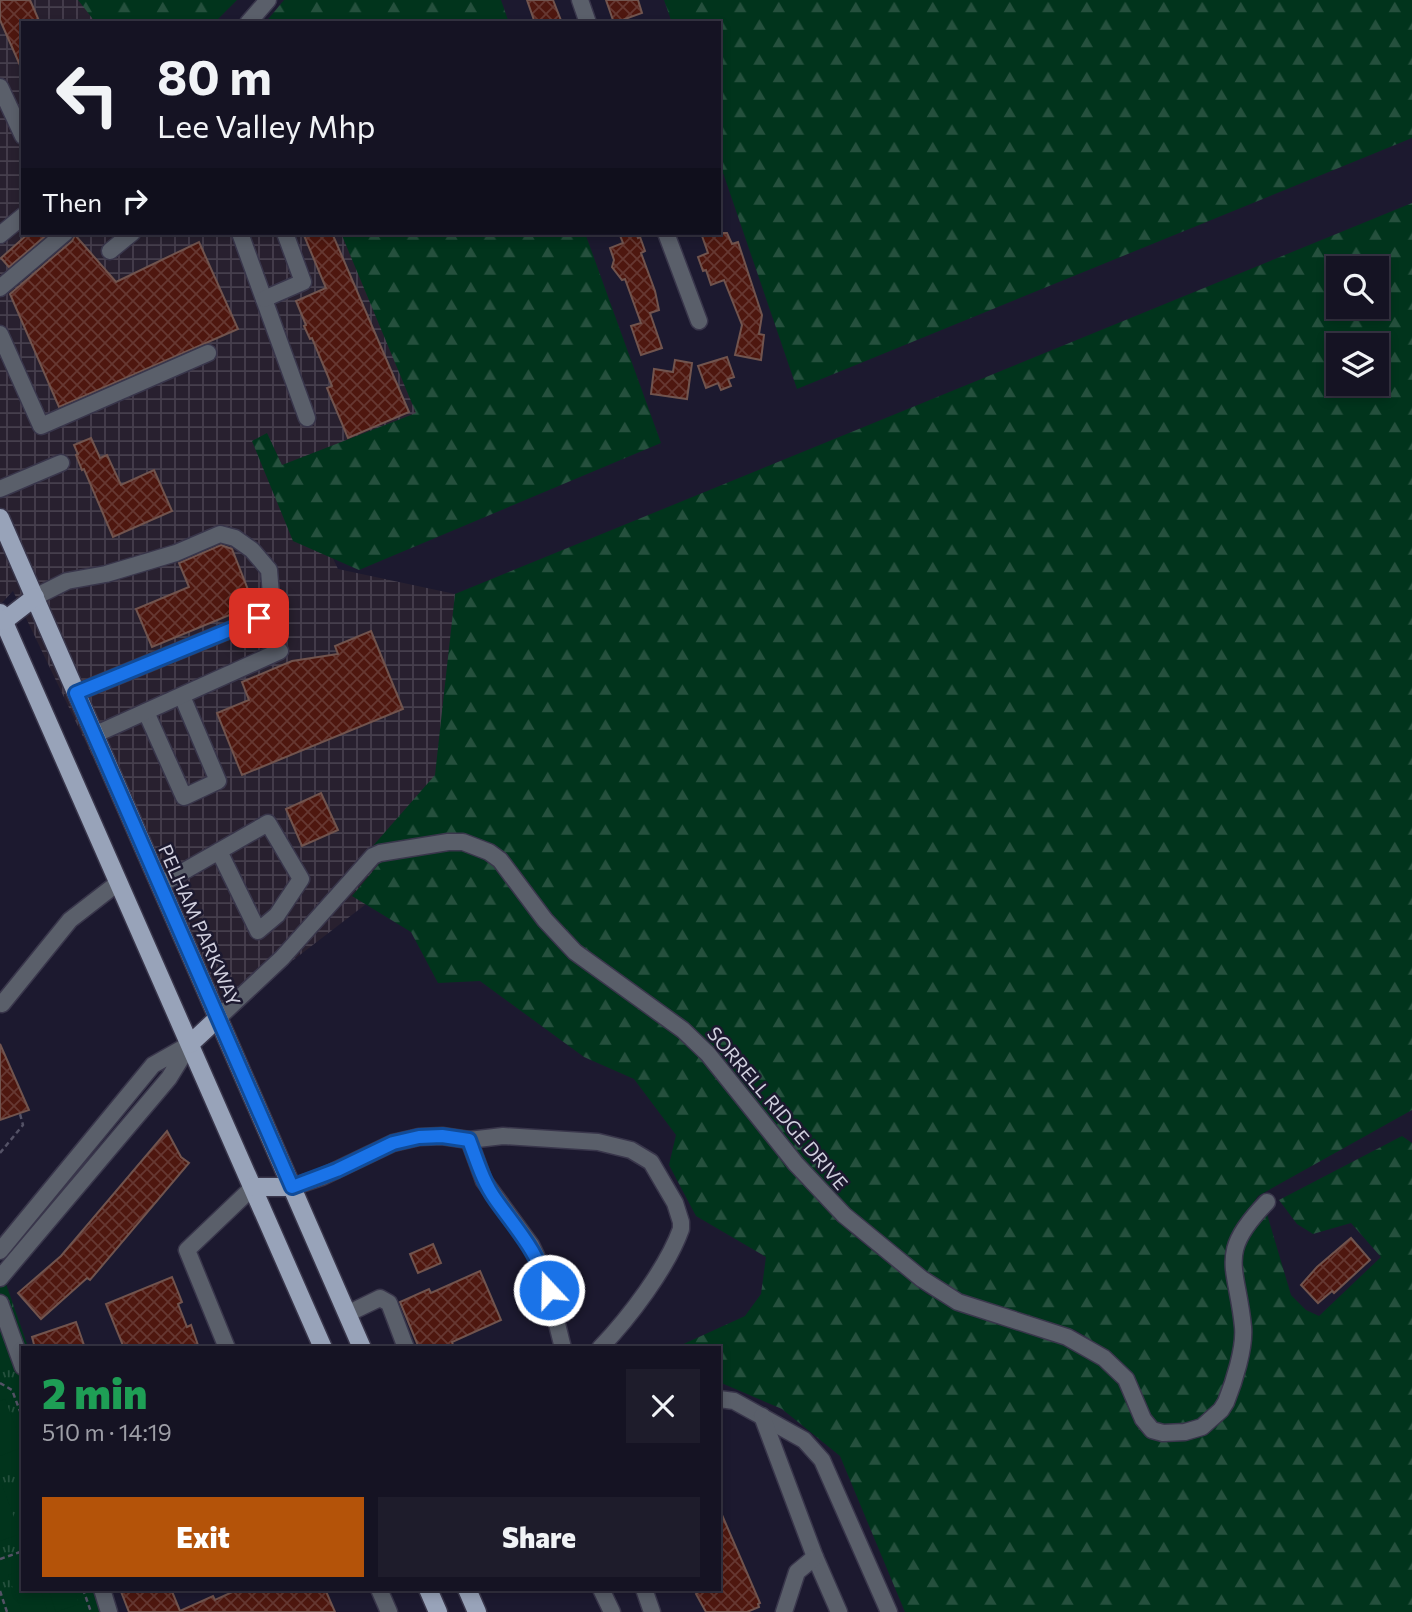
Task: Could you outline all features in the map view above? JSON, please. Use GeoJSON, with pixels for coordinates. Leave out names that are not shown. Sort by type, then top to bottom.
{"type":"FeatureCollection","features":[{"type":"Feature","properties":{"kind":"main road","name":"PELHAM PARKWAY"},"geometry":{"type":"LineString","coordinates":[[0,518],[361,1346]]}},
{"type":"Feature","properties":{"kind":"main road"},"geometry":{"type":"LineString","coordinates":[[35,597],[1,620],[120,882],[322,1346]]}},
{"type":"Feature","properties":{"kind":"main road"},"geometry":{"type":"LineString","coordinates":[[190,1044],[218,1018]]}},
{"type":"Feature","properties":{"kind":"main road"},"geometry":{"type":"LineString","coordinates":[[253,1187],[292,1187]]}},
{"type":"Feature","properties":{"kind":"main road"},"geometry":{"type":"LineString","coordinates":[[429,1591],[438,1612]]}},
{"type":"Feature","properties":{"kind":"main road"},"geometry":{"type":"LineString","coordinates":[[468,1591],[477,1612]]}},
{"type":"Feature","properties":{"kind":"street"},"geometry":{"type":"LineString","coordinates":[[250,21],[268,0]]}},
{"type":"Feature","properties":{"kind":"street"},"geometry":{"type":"LineString","coordinates":[[580,0],[587,21]]}},
{"type":"Feature","properties":{"kind":"street"},"geometry":{"type":"LineString","coordinates":[[0,87],[21,132]]}},
{"type":"Feature","properties":{"kind":"street"},"geometry":{"type":"LineString","coordinates":[[0,235],[21,218]]}},
{"type":"Feature","properties":{"kind":"street"},"geometry":{"type":"LineString","coordinates":[[0,288],[63,235]]}},
{"type":"Feature","properties":{"kind":"street"},"geometry":{"type":"LineString","coordinates":[[110,251],[130,235]]}},
{"type":"Feature","properties":{"kind":"street"},"geometry":{"type":"LineString","coordinates":[[241,235],[307,418]]}},
{"type":"Feature","properties":{"kind":"street"},"geometry":{"type":"LineString","coordinates":[[264,299],[303,282],[286,235]]}},
{"type":"Feature","properties":{"kind":"street"},"geometry":{"type":"LineString","coordinates":[[667,235],[699,321]]}},
{"type":"Feature","properties":{"kind":"street"},"geometry":{"type":"LineString","coordinates":[[0,334],[41,426],[208,353]]}},
{"type":"Feature","properties":{"kind":"street"},"geometry":{"type":"LineString","coordinates":[[0,489],[61,463]]}},
{"type":"Feature","properties":{"kind":"street"},"geometry":{"type":"LineString","coordinates":[[35,597],[67,581],[106,574],[176,553],[220,534],[235,538],[253,550],[269,570],[271,595],[259,618],[76,693]]}},
{"type":"Feature","properties":{"kind":"street"},"geometry":{"type":"LineString","coordinates":[[94,734],[280,651]]}},
{"type":"Feature","properties":{"kind":"street"},"geometry":{"type":"LineString","coordinates":[[146,712],[184,797],[218,780],[182,696]]}},
{"type":"Feature","properties":{"kind":"street"},"geometry":{"type":"LineString","coordinates":[[160,885],[219,850],[268,822],[301,879],[277,915],[258,931],[219,850]]}},
{"type":"Feature","properties":{"kind":"street","name":"SORRELL RIDGE DRIVE"},"geometry":{"type":"LineString","coordinates":[[218,1018],[282,958],[373,856],[448,842],[477,846],[500,860],[545,920],[575,952],[683,1030],[699,1046],[796,1164],[844,1215],[922,1279],[958,1302],[1067,1337],[1104,1358],[1126,1379],[1147,1426],[1163,1433],[1185,1432],[1202,1427],[1226,1402],[1243,1342],[1244,1329],[1234,1276],[1234,1250],[1247,1223],[1267,1202]]}},
{"type":"Feature","properties":{"kind":"street"},"geometry":{"type":"LineString","coordinates":[[2,1003],[70,920],[120,882]]}},
{"type":"Feature","properties":{"kind":"street"},"geometry":{"type":"LineString","coordinates":[[0,1251],[153,1065],[190,1044]]}},
{"type":"Feature","properties":{"kind":"street"},"geometry":{"type":"LineString","coordinates":[[0,1278],[169,1078],[190,1044]]}},
{"type":"Feature","properties":{"kind":"street"},"geometry":{"type":"LineString","coordinates":[[292,1187],[330,1174],[393,1143],[419,1137],[442,1136],[469,1140],[510,1136],[618,1145],[641,1155],[659,1173],[675,1203],[681,1230],[660,1271],[602,1346]]}},
{"type":"Feature","properties":{"kind":"street"},"geometry":{"type":"LineString","coordinates":[[469,1140],[484,1181],[531,1245],[544,1272],[562,1346]]}},
{"type":"Feature","properties":{"kind":"street"},"geometry":{"type":"LineString","coordinates":[[226,1346],[187,1250],[253,1187]]}},
{"type":"Feature","properties":{"kind":"street"},"geometry":{"type":"LineString","coordinates":[[348,1314],[380,1298],[389,1303],[406,1346]]}},
{"type":"Feature","properties":{"kind":"street"},"geometry":{"type":"LineString","coordinates":[[0,1303],[21,1361]]}},
{"type":"Feature","properties":{"kind":"street"},"geometry":{"type":"LineString","coordinates":[[721,1399],[734,1401],[804,1440],[821,1460],[889,1612]]}},
{"type":"Feature","properties":{"kind":"street"},"geometry":{"type":"LineString","coordinates":[[762,1416],[815,1558],[839,1612]]}},
{"type":"Feature","properties":{"kind":"street"},"geometry":{"type":"LineString","coordinates":[[784,1612],[797,1572],[815,1558]]}},
{"type":"Feature","properties":{"kind":"street"},"geometry":{"type":"LineString","coordinates":[[103,1591],[109,1612]]}},
{"type":"Feature","properties":{"kind":"street"},"geometry":{"type":"LineString","coordinates":[[380,1591],[389,1612]]}},
{"type":"Feature","properties":{"kind":"street"},"geometry":{"type":"LineString","coordinates":[[602,1591],[612,1612]]}},
{"type":"Feature","properties":{"kind":"street"},"geometry":{"type":"LineString","coordinates":[[645,1591],[652,1612]]}},
{"type":"Feature","properties":{"kind":"path"},"geometry":{"type":"LineString","coordinates":[[0,1153],[23,1125],[20,1114]]}},
{"type":"Feature","properties":{"kind":"path"},"geometry":{"type":"LineString","coordinates":[[0,1384],[12,1390],[21,1414]]}},
{"type":"Feature","properties":{"kind":"path"},"geometry":{"type":"LineString","coordinates":[[0,1559],[21,1552]]}},
{"type":"Feature","properties":{"kind":"path"},"geometry":{"type":"LineString","coordinates":[[0,1591],[7,1612]]}},
{"type":"Feature","properties":{"kind":"path"},"geometry":{"type":"LineString","coordinates":[[84,1591],[91,1612]]}},
{"type":"Feature","properties":{"kind":"shaded area"},"geometry":{"type":"Polygon","coordinates":[[[0,0],[98,0],[117,21],[21,21],[21,235],[363,235],[437,416],[296,480],[338,569],[455,594],[500,801],[218,1018],[13,591],[0,605],[0,0]]]}},
{"type":"Feature","properties":{"kind":"green space"},"geometry":{"type":"Polygon","coordinates":[[[78,0],[237,0],[216,21],[94,21],[78,0]]]}},
{"type":"Feature","properties":{"kind":"green space"},"geometry":{"type":"Polygon","coordinates":[[[284,0],[501,0],[508,21],[267,21],[284,0]]]}},
{"type":"Feature","properties":{"kind":"green space"},"geometry":{"type":"Polygon","coordinates":[[[664,0],[1412,0],[1412,138],[797,389],[721,167],[721,21],[671,21],[664,0]]]}},
{"type":"Feature","properties":{"kind":"green space"},"geometry":{"type":"Polygon","coordinates":[[[1412,203],[1412,1110],[1258,1196],[1239,1224],[1228,1248],[1227,1278],[1237,1318],[1237,1339],[1221,1405],[1199,1423],[1156,1426],[1122,1367],[1107,1350],[1075,1330],[1020,1317],[963,1297],[938,1284],[860,1223],[820,1183],[714,1052],[571,941],[516,868],[490,844],[468,836],[439,835],[372,847],[435,775],[455,594],[1412,203]]]}},
{"type":"Feature","properties":{"kind":"green space"},"geometry":{"type":"Polygon","coordinates":[[[342,235],[586,235],[661,443],[359,570],[293,541],[252,441],[267,433],[282,465],[416,413],[342,235]]]}},
{"type":"Feature","properties":{"kind":"green space"},"geometry":{"type":"Polygon","coordinates":[[[460,846],[484,854],[507,876],[537,918],[705,1058],[808,1190],[852,1234],[927,1294],[955,1309],[1069,1344],[1098,1361],[1116,1376],[1159,1439],[1193,1438],[1215,1426],[1235,1393],[1238,1269],[1247,1232],[1267,1214],[1291,1295],[1306,1310],[1319,1316],[1381,1257],[1351,1223],[1313,1234],[1297,1224],[1279,1200],[1402,1136],[1412,1143],[1412,1612],[905,1612],[840,1456],[782,1409],[721,1383],[721,1346],[679,1346],[745,1316],[761,1294],[766,1257],[696,1216],[669,1165],[676,1135],[634,1079],[584,1057],[480,981],[438,983],[411,932],[352,896],[384,858],[460,846]]]}},
{"type":"Feature","properties":{"kind":"green space"},"geometry":{"type":"Polygon","coordinates":[[[5,1281],[28,1346],[21,1346],[21,1591],[111,1591],[118,1612],[0,1612],[0,1287],[5,1281]]]}},
{"type":"Feature","properties":{"kind":"green space"},"geometry":{"type":"Polygon","coordinates":[[[5,1399],[21,1448],[0,1456],[0,1401],[5,1399]]]}},
{"type":"Feature","properties":{"kind":"green space"},"geometry":{"type":"Polygon","coordinates":[[[2,1485],[20,1534],[0,1541],[0,1486],[2,1485]]]}},
{"type":"Feature","properties":{"kind":"green space"},"geometry":{"type":"Polygon","coordinates":[[[21,1571],[21,1591],[41,1591],[48,1612],[22,1612],[8,1575],[21,1571]]]}},
{"type":"Feature","properties":{"kind":"green space"},"geometry":{"type":"Polygon","coordinates":[[[49,1591],[75,1591],[79,1604],[56,1612],[49,1591]]]}},
{"type":"Feature","properties":{"kind":"building"},"geometry":{"type":"Polygon","coordinates":[[[0,0],[30,0],[39,21],[21,21],[21,67],[0,20],[0,0]]]}},
{"type":"Feature","properties":{"kind":"building"},"geometry":{"type":"Polygon","coordinates":[[[527,0],[553,0],[561,21],[534,21],[527,0]]]}},
{"type":"Feature","properties":{"kind":"building"},"geometry":{"type":"Polygon","coordinates":[[[606,0],[638,0],[642,13],[613,21],[606,0]]]}},
{"type":"Feature","properties":{"kind":"building"},"geometry":{"type":"Polygon","coordinates":[[[727,233],[732,244],[738,242],[762,315],[759,334],[764,335],[761,360],[735,355],[742,325],[724,280],[711,285],[706,270],[703,271],[698,257],[708,253],[702,235],[727,233]]]}},
{"type":"Feature","properties":{"kind":"building"},"geometry":{"type":"Polygon","coordinates":[[[27,235],[47,235],[9,267],[1,258],[27,235]]]}},
{"type":"Feature","properties":{"kind":"building"},"geometry":{"type":"Polygon","coordinates":[[[75,235],[116,282],[199,242],[238,329],[59,407],[10,294],[72,241],[75,235]]]}},
{"type":"Feature","properties":{"kind":"building"},"geometry":{"type":"Polygon","coordinates":[[[304,235],[333,235],[409,412],[348,438],[327,388],[332,386],[312,338],[310,339],[304,326],[306,325],[296,301],[326,288],[304,235]]]}},
{"type":"Feature","properties":{"kind":"building"},"geometry":{"type":"Polygon","coordinates":[[[620,235],[640,237],[645,251],[641,253],[659,310],[650,313],[662,348],[641,355],[631,326],[641,323],[625,279],[622,280],[612,267],[614,260],[610,248],[623,243],[620,235]]]}},
{"type":"Feature","properties":{"kind":"building"},"geometry":{"type":"Polygon","coordinates":[[[727,357],[734,377],[728,379],[731,386],[721,390],[718,383],[706,388],[698,366],[727,357]]]}},
{"type":"Feature","properties":{"kind":"building"},"geometry":{"type":"Polygon","coordinates":[[[675,360],[692,363],[687,399],[651,394],[654,369],[673,372],[675,360]]]}},
{"type":"Feature","properties":{"kind":"building"},"geometry":{"type":"Polygon","coordinates":[[[91,438],[100,458],[107,455],[121,485],[154,470],[172,511],[113,537],[76,455],[78,454],[74,445],[91,438]]]}},
{"type":"Feature","properties":{"kind":"building"},"geometry":{"type":"Polygon","coordinates":[[[221,545],[232,549],[254,605],[152,647],[136,609],[189,587],[179,563],[221,545]]]}},
{"type":"Feature","properties":{"kind":"building"},"geometry":{"type":"Polygon","coordinates":[[[371,631],[403,709],[242,775],[217,713],[249,700],[242,682],[292,661],[338,654],[335,646],[371,631]]]}},
{"type":"Feature","properties":{"kind":"building"},"geometry":{"type":"Polygon","coordinates":[[[321,793],[338,830],[302,846],[286,809],[321,793]]]}},
{"type":"Feature","properties":{"kind":"building"},"geometry":{"type":"Polygon","coordinates":[[[0,1044],[29,1110],[0,1120],[0,1044]]]}},
{"type":"Feature","properties":{"kind":"building"},"geometry":{"type":"Polygon","coordinates":[[[167,1131],[181,1157],[189,1163],[90,1280],[87,1278],[41,1319],[18,1293],[61,1256],[167,1131]]]}},
{"type":"Feature","properties":{"kind":"building"},"geometry":{"type":"Polygon","coordinates":[[[1351,1238],[1370,1260],[1334,1293],[1332,1291],[1318,1303],[1301,1285],[1317,1267],[1351,1238]]]}},
{"type":"Feature","properties":{"kind":"building"},"geometry":{"type":"Polygon","coordinates":[[[433,1244],[441,1263],[418,1273],[410,1254],[433,1244]]]}},
{"type":"Feature","properties":{"kind":"building"},"geometry":{"type":"Polygon","coordinates":[[[480,1271],[501,1320],[452,1342],[453,1346],[418,1346],[400,1302],[429,1289],[431,1293],[480,1271]]]}},
{"type":"Feature","properties":{"kind":"building"},"geometry":{"type":"Polygon","coordinates":[[[172,1277],[182,1302],[178,1304],[187,1327],[191,1325],[198,1346],[123,1346],[106,1304],[172,1277]]]}},
{"type":"Feature","properties":{"kind":"building"},"geometry":{"type":"Polygon","coordinates":[[[76,1322],[84,1346],[34,1346],[32,1337],[76,1322]]]}},
{"type":"Feature","properties":{"kind":"building"},"geometry":{"type":"Polygon","coordinates":[[[721,1513],[760,1603],[759,1607],[747,1612],[706,1612],[697,1593],[721,1591],[721,1513]]]}},
{"type":"Feature","properties":{"kind":"building"},"geometry":{"type":"Polygon","coordinates":[[[121,1591],[172,1591],[180,1611],[213,1596],[215,1600],[235,1591],[326,1591],[335,1612],[129,1612],[121,1591]]]}},
{"type":"Feature","properties":{"kind":"route"},"geometry":{"type":"LineString","coordinates":[[259,618],[76,693],[292,1187],[322,1177],[393,1143],[419,1137],[442,1136],[469,1140],[484,1181],[531,1245],[549,1290]]}}]}
